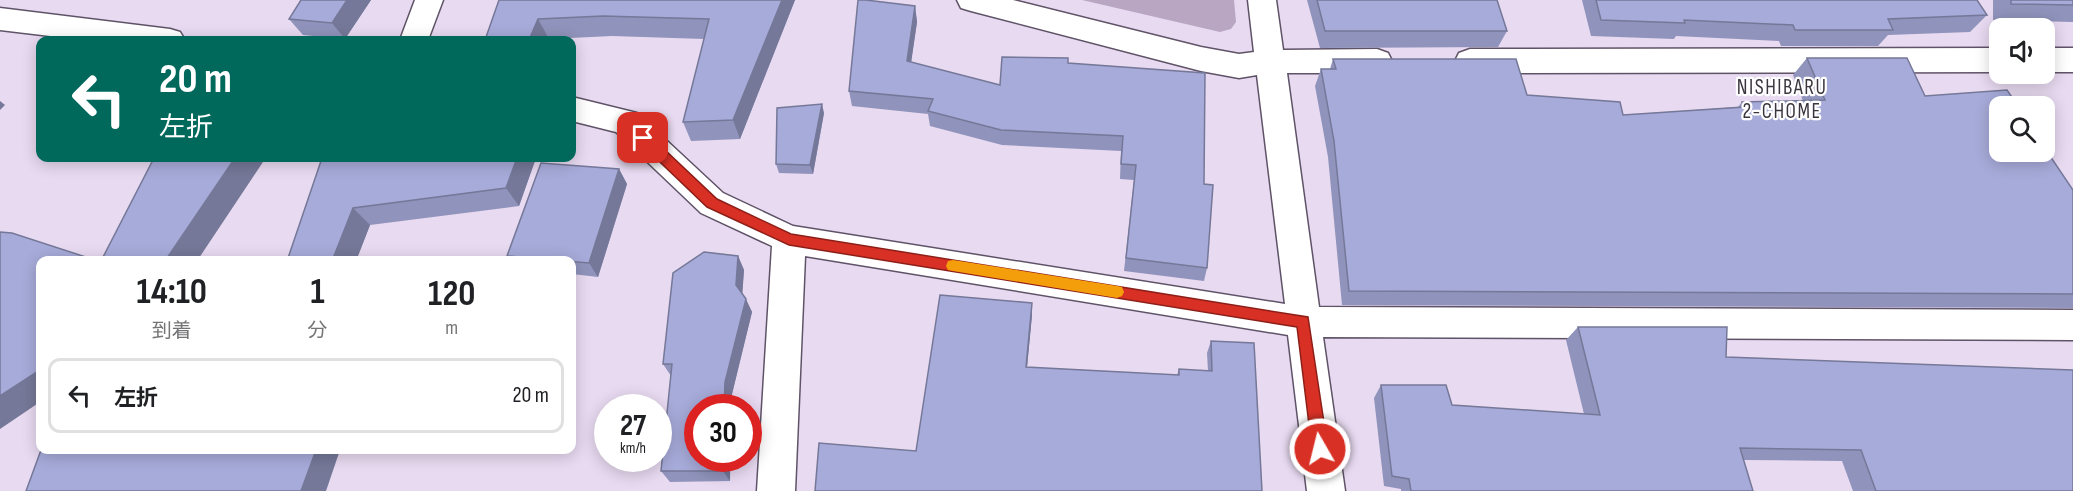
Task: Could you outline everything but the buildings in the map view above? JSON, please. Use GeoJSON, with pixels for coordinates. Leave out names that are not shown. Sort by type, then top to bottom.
{"type":"FeatureCollection","features":[{"type":"Feature","properties":{"kind":"street"},"geometry":{"type":"LineString","coordinates":[[416,36],[429,0]]}},
{"type":"Feature","properties":{"kind":"street"},"geometry":{"type":"LineString","coordinates":[[971,0],[1201,59],[1239,66],[1269,62],[1401,61]]}},
{"type":"Feature","properties":{"kind":"street"},"geometry":{"type":"LineString","coordinates":[[1262,0],[1326,491]]}},
{"type":"Feature","properties":{"kind":"street"},"geometry":{"type":"LineString","coordinates":[[0,19],[138,36]]}},
{"type":"Feature","properties":{"kind":"street"},"geometry":{"type":"LineString","coordinates":[[1449,61],[1989,60]]}},
{"type":"Feature","properties":{"kind":"street"},"geometry":{"type":"LineString","coordinates":[[2055,60],[2073,60]]}},
{"type":"Feature","properties":{"kind":"street"},"geometry":{"type":"LineString","coordinates":[[576,110],[626,122],[712,203],[789,239],[1303,322],[2073,325]]}},
{"type":"Feature","properties":{"kind":"street"},"geometry":{"type":"LineString","coordinates":[[776,491],[789,239]]}},
{"type":"Feature","properties":{"kind":"shaded area"},"geometry":{"type":"Polygon","coordinates":[[[1082,0],[1234,0],[1236,22],[1231,29],[1220,32],[1082,0]]]}},
{"type":"Feature","properties":{"kind":"slow traffic"},"geometry":{"type":"LineString","coordinates":[[953,266],[1117,292]]}},
{"type":"Feature","properties":{"kind":"district","name":"NISHIBARU 2-CHOME"},"geometry":{"type":"Point","coordinates":[1782,99]}},
{"type":"Feature","properties":{"kind":"route"},"geometry":{"type":"LineString","coordinates":[[643,138],[712,203],[789,239],[1303,322],[1320,449]]}}]}
